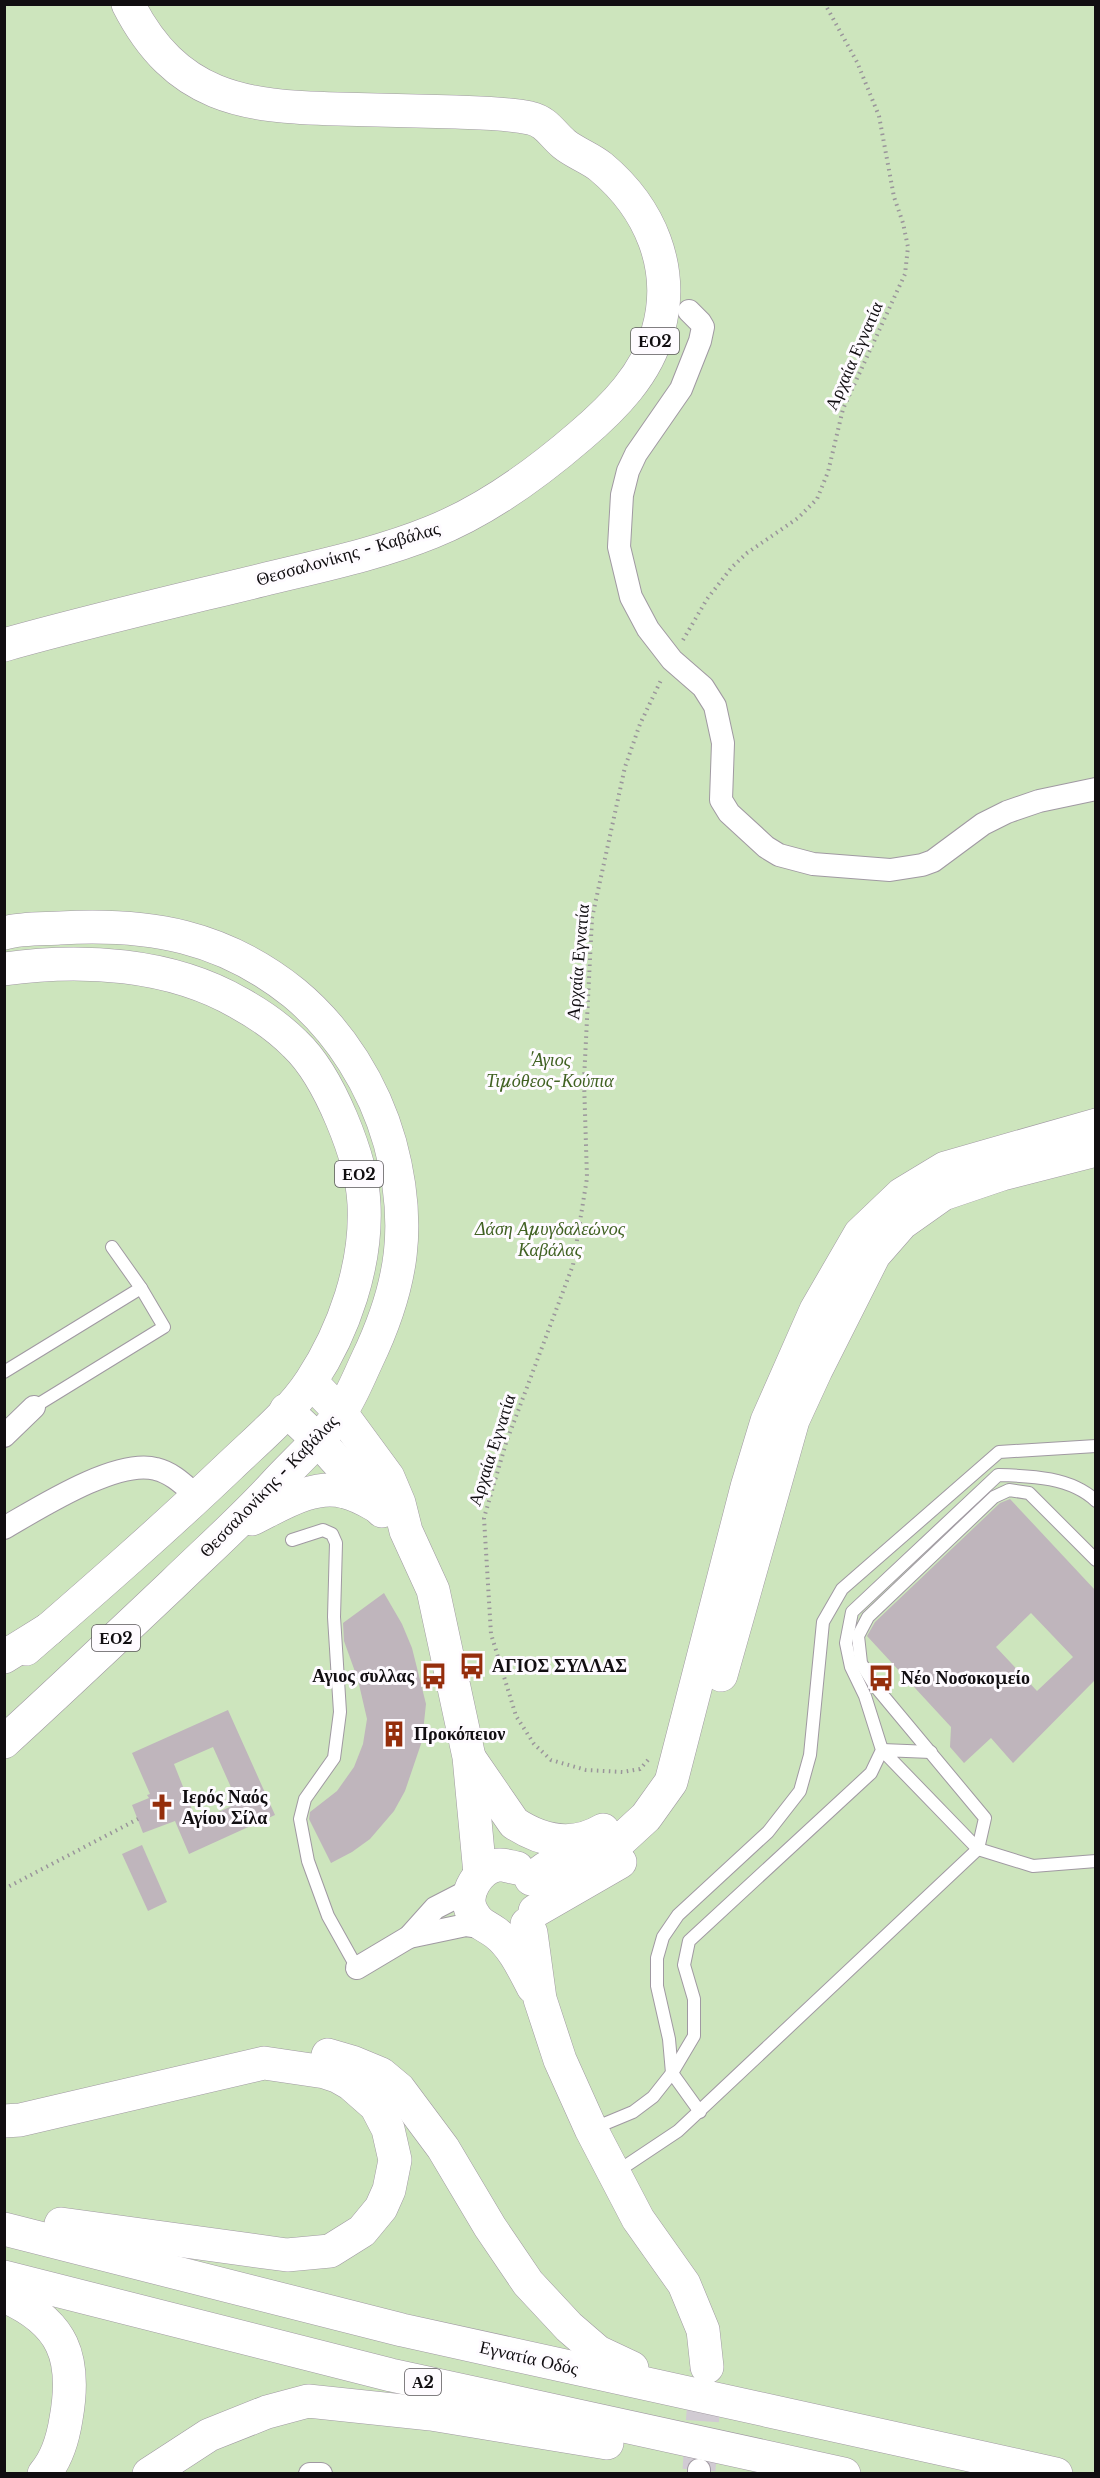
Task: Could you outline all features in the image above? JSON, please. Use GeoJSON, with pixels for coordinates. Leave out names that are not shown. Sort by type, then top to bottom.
{"type":"FeatureCollection","features":[{"type":"Feature","properties":{"kind":"main road","name":"Θεσσαλονίκης - Καβάλας"},"geometry":{"type":"LineString","coordinates":[[4,645],[321,566],[451,524],[505,494],[598,421],[614,405],[646,362],[658,332],[662,310],[663,267],[654,237],[641,211],[618,183],[594,162],[566,146],[545,123],[530,118],[492,113],[275,107],[237,100],[205,87],[183,73],[144,30],[128,4]]}},
{"type":"Feature","properties":{"kind":"main road","name":"Θεσσαλονίκης - Καβάλας"},"geometry":{"type":"LineString","coordinates":[[4,933],[115,927],[166,933],[211,944],[246,960],[303,1000],[341,1044],[370,1088],[378,1105],[396,1165],[402,1203],[403,1238],[397,1280],[382,1328],[341,1413],[226,1533],[4,1742]]}},
{"type":"Feature","properties":{"kind":"main road","name":"ΕΟ2"},"geometry":{"type":"LineString","coordinates":[[4,969],[53,964],[131,967],[173,976],[237,1001],[296,1045],[314,1069],[350,1139],[359,1171],[364,1203],[363,1240],[357,1273],[344,1317],[311,1382],[198,1497],[4,1668]]}},
{"type":"Feature","properties":{"kind":"main road"},"geometry":{"type":"LineString","coordinates":[[475,1882],[498,1865],[524,1873],[587,1859],[621,1840],[646,1817],[671,1782],[766,1421],[816,1310],[860,1234],[902,1194],[945,1168],[1095,1125]]}},
{"type":"Feature","properties":{"kind":"main road"},"geometry":{"type":"LineString","coordinates":[[491,1931],[514,1932],[531,1918],[633,1854],[651,1838],[686,1790],[705,1735],[793,1420],[874,1255],[907,1219],[943,1194],[1002,1174],[1095,1150]]}},
{"type":"Feature","properties":{"kind":"main road"},"geometry":{"type":"LineString","coordinates":[[311,1382],[341,1413],[388,1477],[399,1503],[406,1531],[433,1590],[469,1757],[475,1882],[470,1909],[479,1924],[491,1931],[516,1956],[540,1999]]}},
{"type":"Feature","properties":{"kind":"main road"},"geometry":{"type":"LineString","coordinates":[[286,1410],[317,1439],[380,1508],[406,1531]]}},
{"type":"Feature","properties":{"kind":"main road"},"geometry":{"type":"LineString","coordinates":[[226,1533],[297,1498],[326,1490],[343,1491],[356,1495],[380,1508]]}},
{"type":"Feature","properties":{"kind":"main road"},"geometry":{"type":"LineString","coordinates":[[4,1657],[49,1629]]}},
{"type":"Feature","properties":{"kind":"main road"},"geometry":{"type":"LineString","coordinates":[[469,1757],[514,1823],[546,1839],[563,1843],[582,1839],[605,1829],[639,1803],[689,1716]]}},
{"type":"Feature","properties":{"kind":"main road"},"geometry":{"type":"LineString","coordinates":[[487,1784],[500,1831],[537,1895],[531,1918],[531,1933],[540,1999],[560,2060],[591,2129],[638,2219],[684,2284],[703,2330],[707,2367]]}},
{"type":"Feature","properties":{"kind":"main road"},"geometry":{"type":"LineString","coordinates":[[264,2063],[275,2054],[316,2053],[352,2062],[381,2074],[399,2089],[443,2148],[490,2227],[528,2283],[568,2327],[598,2352],[686,2393]]}},
{"type":"Feature","properties":{"kind":"main road"},"geometry":{"type":"LineString","coordinates":[[4,2121],[20,2120],[264,2063],[325,2072],[351,2084],[370,2100],[388,2128],[395,2160],[389,2190],[381,2208],[362,2231],[330,2251],[286,2255],[4,2216]]}},
{"type":"Feature","properties":{"kind":"main road","name":"Εγνατία Οδός"},"geometry":{"type":"LineString","coordinates":[[4,2229],[402,2330],[1056,2474]]}},
{"type":"Feature","properties":{"kind":"main road","name":"Α2"},"geometry":{"type":"LineString","coordinates":[[4,2277],[391,2374],[844,2474]]}},
{"type":"Feature","properties":{"kind":"main road"},"geometry":{"type":"LineString","coordinates":[[4,2296],[16,2301],[48,2323],[63,2346],[70,2371],[71,2393],[63,2433],[51,2465],[44,2474]]}},
{"type":"Feature","properties":{"kind":"main road"},"geometry":{"type":"LineString","coordinates":[[149,2474],[209,2435],[267,2412],[308,2401],[431,2414],[782,2474]]}},
{"type":"Feature","properties":{"kind":"street"},"geometry":{"type":"LineString","coordinates":[[689,311],[703,327],[700,341],[681,388],[632,462],[622,495],[621,558],[631,597],[648,629],[672,660],[703,687],[715,706],[723,743],[722,800],[729,813],[766,847],[784,857],[813,864],[890,870],[922,865],[944,855],[998,816],[1039,801],[1095,789]]}},
{"type":"Feature","properties":{"kind":"street"},"geometry":{"type":"LineString","coordinates":[[4,1436],[34,1407]]}},
{"type":"Feature","properties":{"kind":"street"},"geometry":{"type":"LineString","coordinates":[[4,1528],[62,1494],[129,1467],[141,1466],[165,1472],[175,1477],[198,1497]]}},
{"type":"Feature","properties":{"kind":"street"},"geometry":{"type":"LineString","coordinates":[[357,1968],[409,1937],[435,1908],[475,1882]]}},
{"type":"Feature","properties":{"kind":"street"},"geometry":{"type":"LineString","coordinates":[[409,1937],[466,1925],[491,1931]]}},
{"type":"Feature","properties":{"kind":"street"},"geometry":{"type":"LineString","coordinates":[[310,2474],[321,2474]]}},
{"type":"Feature","properties":{"kind":"lane"},"geometry":{"type":"LineString","coordinates":[[34,1407],[164,1327],[141,1288],[112,1247]]}},
{"type":"Feature","properties":{"kind":"lane"},"geometry":{"type":"LineString","coordinates":[[4,1372],[141,1288]]}},
{"type":"Feature","properties":{"kind":"lane"},"geometry":{"type":"LineString","coordinates":[[700,2112],[672,2073],[669,2038],[657,1986],[657,1958],[663,1937],[678,1915],[768,1832],[800,1791],[810,1755],[823,1622],[842,1589],[999,1452],[1095,1446]]}},
{"type":"Feature","properties":{"kind":"lane"},"geometry":{"type":"LineString","coordinates":[[1095,1501],[1086,1492],[1042,1477],[998,1475],[852,1612],[846,1643],[851,1667],[865,1696],[882,1750],[978,1848],[1033,1866],[1095,1861]]}},
{"type":"Feature","properties":{"kind":"lane"},"geometry":{"type":"LineString","coordinates":[[614,2174],[678,2132],[978,1848],[985,1818],[875,1686],[861,1663],[858,1636],[868,1617],[994,1497],[1009,1490],[1029,1493],[1095,1560]]}},
{"type":"Feature","properties":{"kind":"lane"},"geometry":{"type":"LineString","coordinates":[[292,1540],[322,1530],[332,1534],[336,1543],[334,1617],[340,1712],[334,1758],[305,1799],[300,1819],[308,1861],[328,1916],[357,1968]]}},
{"type":"Feature","properties":{"kind":"lane"},"geometry":{"type":"LineString","coordinates":[[865,1696],[875,1686]]}},
{"type":"Feature","properties":{"kind":"lane"},"geometry":{"type":"LineString","coordinates":[[591,2129],[633,2112],[653,2097],[672,2073],[694,2036],[694,1999],[684,1965],[689,1941],[871,1773],[882,1750]]}},
{"type":"Feature","properties":{"kind":"lane"},"geometry":{"type":"LineString","coordinates":[[882,1750],[931,1752]]}},
{"type":"Feature","properties":{"kind":"path","name":"Αρχαία Εγνατία"},"geometry":{"type":"LineString","coordinates":[[654,1754],[640,1769],[623,1772],[586,1770],[551,1760],[534,1744],[516,1716],[491,1634],[484,1518],[506,1443],[573,1265],[586,1178],[584,1080],[592,918],[631,747],[672,660],[707,599],[726,573],[747,554],[798,518],[817,499],[828,472],[843,409],[905,274],[908,247],[894,197],[879,116],[857,62],[825,4]]}},
{"type":"Feature","properties":{"kind":"path"},"geometry":{"type":"LineString","coordinates":[[4,1889],[138,1819]]}},
{"type":"Feature","properties":{"kind":"green space","name":"'Αγιος Τιμόθεος-Κούπια"},"geometry":{"type":"Polygon","coordinates":[[[5,5],[1095,5],[1095,2473],[5,2474],[5,5]]]}},
{"type":"Feature","properties":{"kind":"building"},"geometry":{"type":"Polygon","coordinates":[[[1010,1499],[1095,1590],[1095,1680],[1013,1763],[991,1738],[964,1763],[950,1747],[951,1727],[867,1636],[875,1622],[1000,1503],[1010,1499]],[[1031,1613],[996,1647],[1037,1691],[1073,1657],[1031,1613]]]}},
{"type":"Feature","properties":{"kind":"building","name":"Προκόπειον"},"geometry":{"type":"Polygon","coordinates":[[[384,1593],[402,1624],[412,1648],[426,1704],[422,1741],[405,1791],[394,1811],[370,1839],[331,1863],[309,1819],[310,1812],[337,1791],[354,1767],[363,1744],[367,1719],[358,1680],[344,1641],[343,1623],[384,1593]]]}},
{"type":"Feature","properties":{"kind":"building"},"geometry":{"type":"Polygon","coordinates":[[[228,1710],[275,1815],[189,1854],[175,1821],[143,1833],[132,1805],[149,1798],[147,1795],[150,1794],[132,1753],[228,1710]],[[213,1747],[174,1764],[197,1822],[238,1803],[213,1747]]]}},
{"type":"Feature","properties":{"kind":"building"},"geometry":{"type":"Polygon","coordinates":[[[142,1845],[167,1902],[148,1911],[122,1854],[142,1845]]]}},
{"type":"Feature","properties":{"kind":"tunnel"},"geometry":{"type":"LineString","coordinates":[[699,2470],[706,2370]]}},
{"type":"Feature","properties":{"kind":"place","name":"ΑΓΙΟΣ ΣΥΛΛΑΣ"},"geometry":{"type":"Point","coordinates":[472,1666]}},
{"type":"Feature","properties":{"kind":"place","name":"Αγιος συλλας"},"geometry":{"type":"Point","coordinates":[434,1676]}},
{"type":"Feature","properties":{"kind":"place","name":"Νέο Νοσοκομείο"},"geometry":{"type":"Point","coordinates":[881,1678]}},
{"type":"Feature","properties":{"kind":"place","name":"Προκόπειον"},"geometry":{"type":"Point","coordinates":[394,1734]}},
{"type":"Feature","properties":{"kind":"place","name":"Ιερός Ναός Αγίου Σίλα"},"geometry":{"type":"Point","coordinates":[162,1807]}},
{"type":"Feature","properties":{"kind":"park label","name":"Δάση Αμυγδαλεώνος Καβάλας"},"geometry":{"type":"Point","coordinates":[550,1239]}}]}
